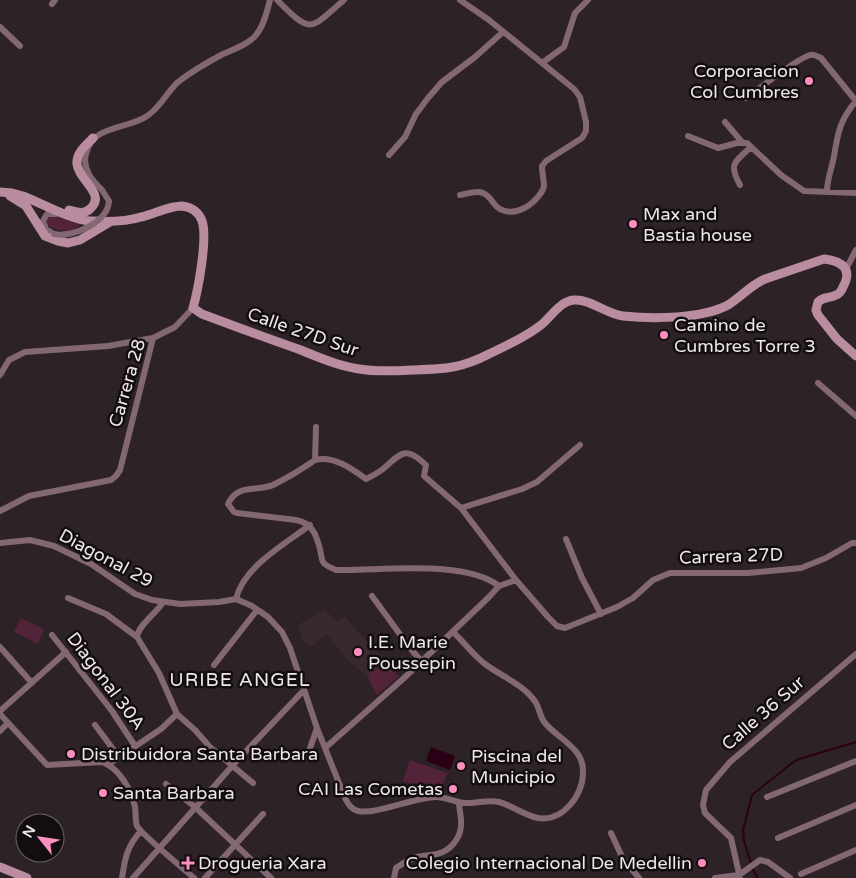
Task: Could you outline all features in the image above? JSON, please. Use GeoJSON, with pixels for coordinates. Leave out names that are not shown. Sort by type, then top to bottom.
{"type":"FeatureCollection","features":[{"type":"Feature","properties":{"kind":"street"},"geometry":{"type":"LineString","coordinates":[[0,193],[12,193],[80,213],[89,211],[95,203],[94,192],[81,176],[77,163],[80,152],[93,138],[107,130],[145,118],[151,114],[178,83],[208,62],[256,36],[270,0]]}},
{"type":"Feature","properties":{"kind":"street"},"geometry":{"type":"LineString","coordinates":[[277,0],[297,20],[309,25],[316,24],[344,0]]}},
{"type":"Feature","properties":{"kind":"street"},"geometry":{"type":"LineString","coordinates":[[460,0],[489,20],[574,89],[580,97],[586,122],[586,131],[582,138],[546,161],[542,166],[544,187],[541,194],[527,208],[512,212],[504,211],[498,208],[490,197],[484,193],[477,192],[460,195]]}},
{"type":"Feature","properties":{"kind":"street"},"geometry":{"type":"LineString","coordinates":[[542,63],[564,47],[576,13],[588,0]]}},
{"type":"Feature","properties":{"kind":"street"},"geometry":{"type":"LineString","coordinates":[[0,27],[20,46]]}},
{"type":"Feature","properties":{"kind":"street"},"geometry":{"type":"LineString","coordinates":[[390,154],[404,137],[416,114],[442,82],[475,57],[503,32]]}},
{"type":"Feature","properties":{"kind":"street"},"geometry":{"type":"LineString","coordinates":[[746,98],[808,56],[814,55],[821,58],[856,101],[847,112],[839,128],[826,192]]}},
{"type":"Feature","properties":{"kind":"street"},"geometry":{"type":"LineString","coordinates":[[725,122],[742,142],[751,146],[800,189],[809,192],[856,192]]}},
{"type":"Feature","properties":{"kind":"street"},"geometry":{"type":"LineString","coordinates":[[688,136],[718,148],[742,142]]}},
{"type":"Feature","properties":{"kind":"street"},"geometry":{"type":"LineString","coordinates":[[39,229],[54,234],[68,235],[80,232],[104,215],[108,209],[109,201],[92,179],[86,166],[86,153],[93,138]]}},
{"type":"Feature","properties":{"kind":"street"},"geometry":{"type":"LineString","coordinates":[[740,185],[734,174],[733,166],[737,159],[751,146]]}},
{"type":"Feature","properties":{"kind":"street"},"geometry":{"type":"LineString","coordinates":[[0,193],[20,201],[26,206],[39,218],[39,229],[50,239],[68,243],[80,240],[111,221]]}},
{"type":"Feature","properties":{"kind":"street"},"geometry":{"type":"LineString","coordinates":[[23,196],[80,219]]}},
{"type":"Feature","properties":{"kind":"street"},"geometry":{"type":"LineString","coordinates":[[50,207],[38,209],[35,215],[46,229],[54,234]]}},
{"type":"Feature","properties":{"kind":"street"},"geometry":{"type":"LineString","coordinates":[[39,218],[50,213],[87,221],[124,220],[174,207],[191,208],[198,212],[202,222],[204,243],[193,308]]}},
{"type":"Feature","properties":{"kind":"street"},"geometry":{"type":"LineString","coordinates":[[856,250],[846,269],[847,279],[841,291],[837,295],[822,298],[818,302],[816,310],[837,339],[856,356]]}},
{"type":"Feature","properties":{"kind":"street","name":"Calle 27D Sur"},"geometry":{"type":"LineString","coordinates":[[193,308],[211,317],[342,366],[378,371],[443,369],[471,363],[505,346],[542,324],[566,302],[574,300],[585,302],[614,315],[682,316],[717,309],[738,298],[756,283],[824,259],[834,260],[846,269]]}},
{"type":"Feature","properties":{"kind":"street","name":"Carrera 28"},"geometry":{"type":"LineString","coordinates":[[0,510],[30,496],[111,480],[116,476],[120,470],[153,338],[175,327],[193,308]]}},
{"type":"Feature","properties":{"kind":"street"},"geometry":{"type":"LineString","coordinates":[[0,375],[9,360],[25,352],[108,346],[153,338]]}},
{"type":"Feature","properties":{"kind":"street"},"geometry":{"type":"LineString","coordinates":[[818,383],[856,416]]}},
{"type":"Feature","properties":{"kind":"street"},"geometry":{"type":"LineString","coordinates":[[316,427],[315,460],[273,485],[242,490],[231,497],[228,504],[234,512],[296,520],[310,525],[317,538],[323,562],[336,570],[455,570],[481,576],[499,586]]}},
{"type":"Feature","properties":{"kind":"street"},"geometry":{"type":"LineString","coordinates":[[461,508],[522,489],[537,482],[580,445]]}},
{"type":"Feature","properties":{"kind":"street","name":"Carrera 27D"},"geometry":{"type":"LineString","coordinates":[[315,460],[322,458],[335,460],[366,479],[378,473],[399,454],[409,454],[426,465],[424,476],[461,508],[516,580],[557,626],[565,628],[617,607],[633,598],[653,580],[670,572],[748,573],[801,568],[826,558],[852,543],[856,543]]}},
{"type":"Feature","properties":{"kind":"street"},"geometry":{"type":"LineString","coordinates":[[310,525],[249,573],[238,590],[236,599],[268,617],[282,632],[290,648],[317,728],[348,805],[354,809],[367,811],[434,797],[469,803],[492,801],[508,805],[536,817],[550,817],[560,813],[576,798],[583,779],[582,764],[572,746],[545,723],[534,699],[480,660],[453,632]]}},
{"type":"Feature","properties":{"kind":"street","name":"Diagonal 29"},"geometry":{"type":"LineString","coordinates":[[0,539],[10,538],[44,543],[67,551],[92,564],[142,598],[163,602],[198,603],[236,599]]}},
{"type":"Feature","properties":{"kind":"street"},"geometry":{"type":"LineString","coordinates":[[566,538],[582,578],[601,614]]}},
{"type":"Feature","properties":{"kind":"street","name":"Diagonal 29"},"geometry":{"type":"LineString","coordinates":[[0,543],[23,540]]}},
{"type":"Feature","properties":{"kind":"street"},"geometry":{"type":"LineString","coordinates":[[325,748],[422,662],[490,598],[499,586],[516,580]]}},
{"type":"Feature","properties":{"kind":"street"},"geometry":{"type":"LineString","coordinates":[[372,596],[422,662]]}},
{"type":"Feature","properties":{"kind":"street"},"geometry":{"type":"LineString","coordinates":[[68,598],[106,614],[137,636],[162,680],[177,714],[210,747],[253,783]]}},
{"type":"Feature","properties":{"kind":"street"},"geometry":{"type":"LineString","coordinates":[[137,636],[138,631],[160,608],[163,602]]}},
{"type":"Feature","properties":{"kind":"street"},"geometry":{"type":"LineString","coordinates":[[214,665],[257,610]]}},
{"type":"Feature","properties":{"kind":"street","name":"Diagonal 30A"},"geometry":{"type":"LineString","coordinates":[[52,635],[112,711],[135,746]]}},
{"type":"Feature","properties":{"kind":"street"},"geometry":{"type":"LineString","coordinates":[[0,647],[32,683]]}},
{"type":"Feature","properties":{"kind":"street"},"geometry":{"type":"LineString","coordinates":[[66,652],[0,713],[47,765],[102,762],[109,764],[115,769],[131,795],[136,823],[141,831],[194,878]]}},
{"type":"Feature","properties":{"kind":"street","name":"Calle 36 Sur"},"geometry":{"type":"LineString","coordinates":[[741,875],[731,838],[705,813],[703,805],[706,790],[710,783],[730,762],[856,654]]}},
{"type":"Feature","properties":{"kind":"street"},"geometry":{"type":"LineString","coordinates":[[133,878],[233,765],[304,690]]}},
{"type":"Feature","properties":{"kind":"street"},"geometry":{"type":"LineString","coordinates":[[109,764],[161,729],[177,714]]}},
{"type":"Feature","properties":{"kind":"street"},"geometry":{"type":"LineString","coordinates":[[0,731],[8,723]]}},
{"type":"Feature","properties":{"kind":"street"},"geometry":{"type":"LineString","coordinates":[[95,725],[119,757]]}},
{"type":"Feature","properties":{"kind":"street"},"geometry":{"type":"LineString","coordinates":[[307,757],[317,728]]}},
{"type":"Feature","properties":{"kind":"street"},"geometry":{"type":"LineString","coordinates":[[767,798],[856,761]]}},
{"type":"Feature","properties":{"kind":"street"},"geometry":{"type":"LineString","coordinates":[[166,784],[271,878]]}},
{"type":"Feature","properties":{"kind":"street"},"geometry":{"type":"LineString","coordinates":[[394,878],[396,868],[416,857],[445,852],[457,840],[461,824],[459,802]]}},
{"type":"Feature","properties":{"kind":"street"},"geometry":{"type":"LineString","coordinates":[[778,838],[856,805]]}},
{"type":"Feature","properties":{"kind":"street"},"geometry":{"type":"LineString","coordinates":[[205,878],[263,814]]}},
{"type":"Feature","properties":{"kind":"street"},"geometry":{"type":"LineString","coordinates":[[122,878],[128,849],[134,838],[141,831]]}},
{"type":"Feature","properties":{"kind":"street"},"geometry":{"type":"LineString","coordinates":[[611,833],[623,859],[639,878]]}},
{"type":"Feature","properties":{"kind":"street"},"geometry":{"type":"LineString","coordinates":[[801,874],[856,850]]}},
{"type":"Feature","properties":{"kind":"street"},"geometry":{"type":"LineString","coordinates":[[715,878],[741,875],[760,860],[768,862],[790,878]]}},
{"type":"Feature","properties":{"kind":"street"},"geometry":{"type":"LineString","coordinates":[[0,867],[27,878]]}},
{"type":"Feature","properties":{"kind":"shaded area"},"geometry":{"type":"Polygon","coordinates":[[[49,216],[81,225],[69,230],[51,228],[47,225],[49,216]]]}},
{"type":"Feature","properties":{"kind":"shaded area","name":"I.E. Marie Poussepin"},"geometry":{"type":"Polygon","coordinates":[[[324,610],[338,621],[345,617],[399,676],[377,695],[368,678],[347,659],[326,634],[313,646],[304,642],[298,625],[324,610]]]}},
{"type":"Feature","properties":{"kind":"shaded area"},"geometry":{"type":"Polygon","coordinates":[[[21,618],[44,629],[38,644],[14,632],[21,618]]]}},
{"type":"Feature","properties":{"kind":"shaded area"},"geometry":{"type":"Polygon","coordinates":[[[386,663],[399,676],[377,695],[368,678],[370,676],[369,672],[378,669],[380,671],[386,663]]]}},
{"type":"Feature","properties":{"kind":"shaded area"},"geometry":{"type":"Polygon","coordinates":[[[431,747],[455,756],[450,770],[426,761],[431,747]]]}},
{"type":"Feature","properties":{"kind":"shaded area"},"geometry":{"type":"Polygon","coordinates":[[[410,760],[447,773],[440,794],[403,781],[410,760]]]}},
{"type":"Feature","properties":{"kind":"waterway"},"geometry":{"type":"LineString","coordinates":[[758,878],[753,870],[744,841],[743,830],[752,795],[796,760],[856,742]]}},
{"type":"Feature","properties":{"kind":"place","name":"Corporacion Col Cumbres"},"geometry":{"type":"Point","coordinates":[809,81]}},
{"type":"Feature","properties":{"kind":"place","name":"Max and Bastia house"},"geometry":{"type":"Point","coordinates":[633,224]}},
{"type":"Feature","properties":{"kind":"place","name":"Camino de Cumbres Torre 3"},"geometry":{"type":"Point","coordinates":[664,335]}},
{"type":"Feature","properties":{"kind":"place","name":"I.E. Marie Poussepin"},"geometry":{"type":"Point","coordinates":[358,652]}},
{"type":"Feature","properties":{"kind":"place","name":"Distribuidora Santa Barbara"},"geometry":{"type":"Point","coordinates":[71,754]}},
{"type":"Feature","properties":{"kind":"place","name":"Piscina del Municipio"},"geometry":{"type":"Point","coordinates":[461,766]}},
{"type":"Feature","properties":{"kind":"place","name":"CAI Las Cometas"},"geometry":{"type":"Point","coordinates":[453,789]}},
{"type":"Feature","properties":{"kind":"place","name":"Santa Barbara"},"geometry":{"type":"Point","coordinates":[103,793]}},
{"type":"Feature","properties":{"kind":"place","name":"Drogueria Xara"},"geometry":{"type":"Point","coordinates":[188,863]}},
{"type":"Feature","properties":{"kind":"place","name":"Colegio Internacional De Medellin"},"geometry":{"type":"Point","coordinates":[702,863]}},
{"type":"Feature","properties":{"kind":"district","name":"URIBE ANGEL"},"geometry":{"type":"Point","coordinates":[240,680]}}]}
